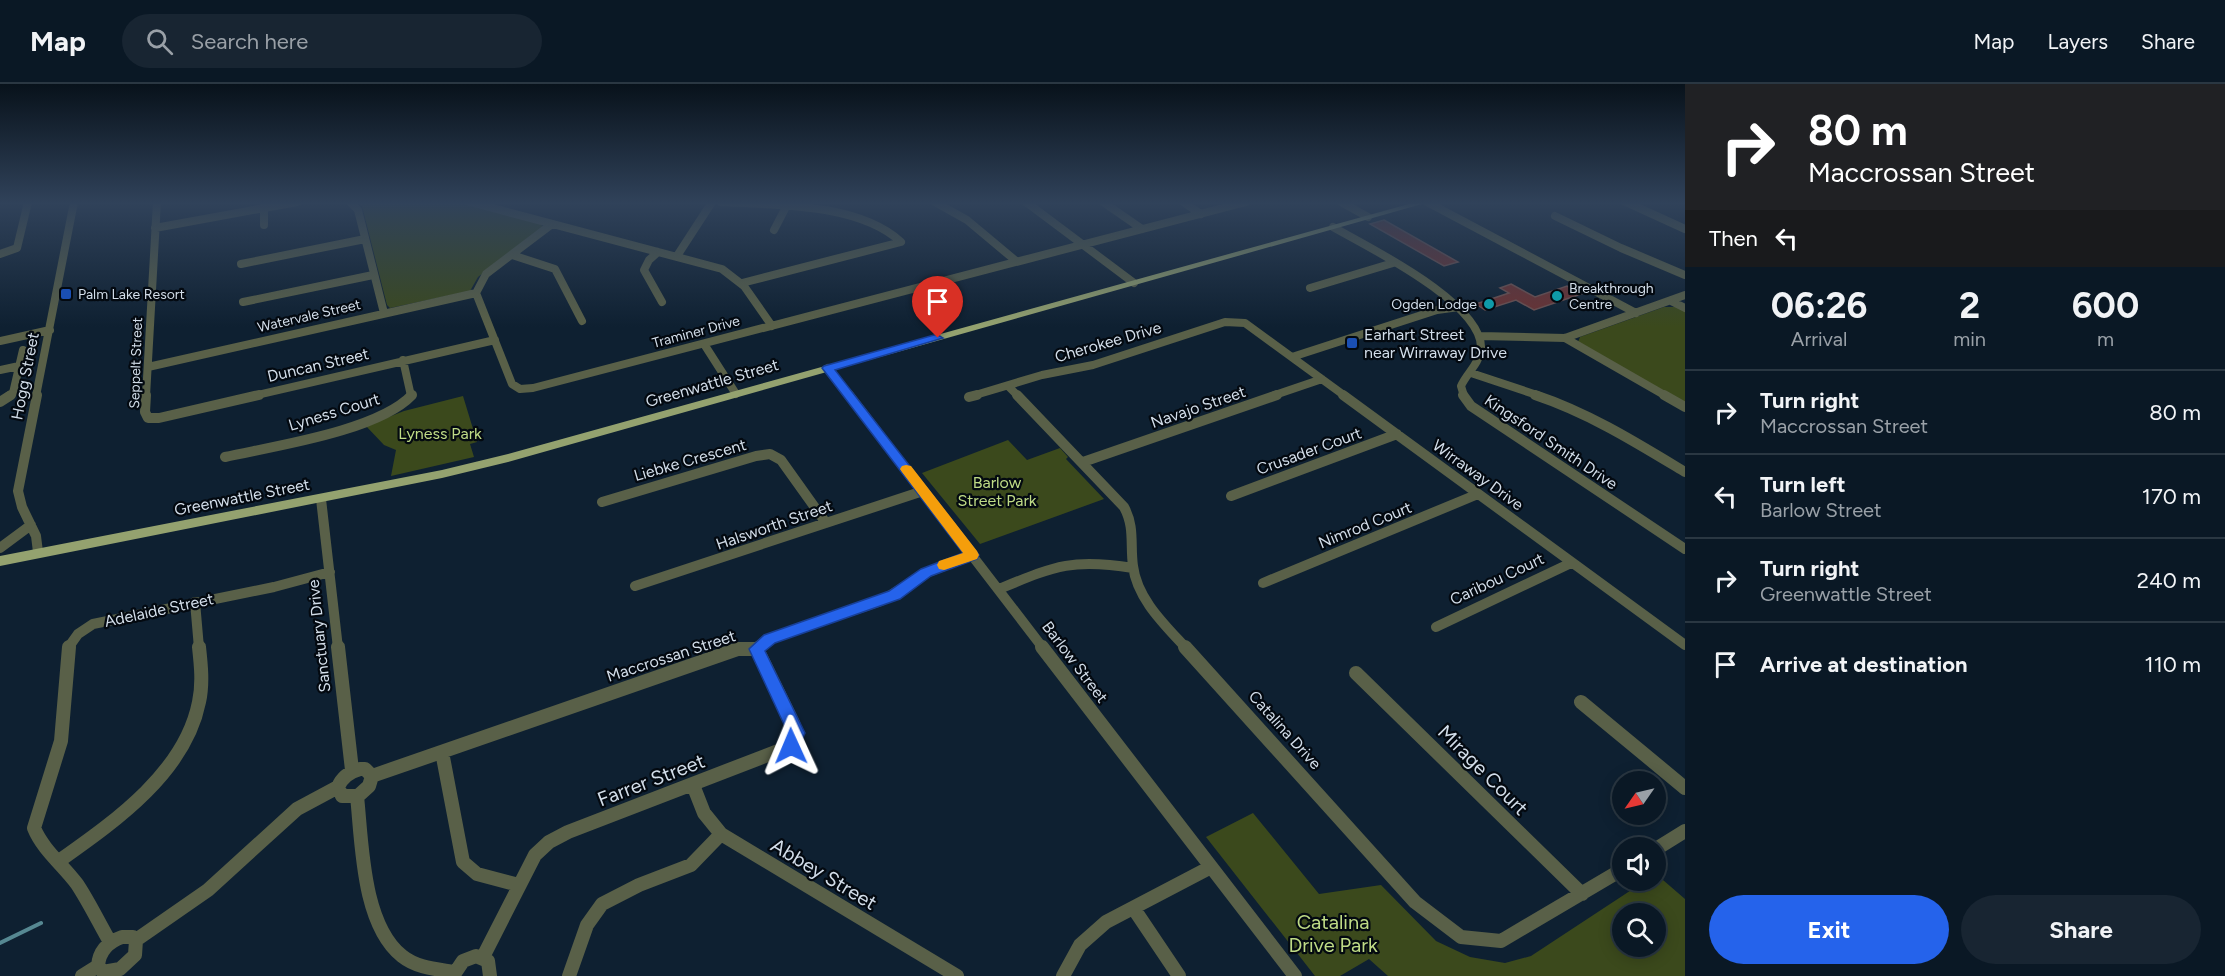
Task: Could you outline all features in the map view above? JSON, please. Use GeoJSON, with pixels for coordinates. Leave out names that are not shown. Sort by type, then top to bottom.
{"type":"FeatureCollection","features":[{"type":"Feature","properties":{"kind":"main road","name":"Greenwattle Street"},"geometry":{"type":"LineString","coordinates":[[0,561],[321,499],[508,458],[1275,244]]}},
{"type":"Feature","properties":{"kind":"street"},"geometry":{"type":"LineString","coordinates":[[0,254],[15,250],[17,244]]}},
{"type":"Feature","properties":{"kind":"street","name":"Hogg Street"},"geometry":{"type":"LineString","coordinates":[[38,552],[36,534],[19,502],[18,491],[66,244]]}},
{"type":"Feature","properties":{"kind":"street","name":"Seppelt Street"},"geometry":{"type":"LineString","coordinates":[[148,418],[145,412],[154,244]]}},
{"type":"Feature","properties":{"kind":"street"},"geometry":{"type":"LineString","coordinates":[[241,264],[342,244]]}},
{"type":"Feature","properties":{"kind":"street"},"geometry":{"type":"LineString","coordinates":[[366,244],[384,313]]}},
{"type":"Feature","properties":{"kind":"street"},"geometry":{"type":"LineString","coordinates":[[476,293],[486,274],[527,244]]}},
{"type":"Feature","properties":{"kind":"street"},"geometry":{"type":"LineString","coordinates":[[626,244],[722,269],[734,275],[772,326]]}},
{"type":"Feature","properties":{"kind":"street"},"geometry":{"type":"LineString","coordinates":[[676,256],[684,244]]}},
{"type":"Feature","properties":{"kind":"street"},"geometry":{"type":"LineString","coordinates":[[742,283],[897,244]]}},
{"type":"Feature","properties":{"kind":"street"},"geometry":{"type":"LineString","coordinates":[[995,244],[1016,261]]}},
{"type":"Feature","properties":{"kind":"street"},"geometry":{"type":"LineString","coordinates":[[1083,244],[1134,283]]}},
{"type":"Feature","properties":{"kind":"street","name":"Traminer Drive"},"geometry":{"type":"LineString","coordinates":[[476,293],[512,384],[520,389],[533,388],[1083,244]]}},
{"type":"Feature","properties":{"kind":"street"},"geometry":{"type":"LineString","coordinates":[[1361,244],[1440,291],[1459,307],[1480,336],[1516,339],[1565,338],[1685,295]]}},
{"type":"Feature","properties":{"kind":"street"},"geometry":{"type":"LineString","coordinates":[[1505,244],[1636,313]]}},
{"type":"Feature","properties":{"kind":"street"},"geometry":{"type":"LineString","coordinates":[[1611,244],[1685,274]]}},
{"type":"Feature","properties":{"kind":"street"},"geometry":{"type":"LineString","coordinates":[[658,252],[649,260],[644,270],[662,302]]}},
{"type":"Feature","properties":{"kind":"street"},"geometry":{"type":"LineString","coordinates":[[512,255],[555,269],[582,321]]}},
{"type":"Feature","properties":{"kind":"street"},"geometry":{"type":"LineString","coordinates":[[1310,288],[1393,263]]}},
{"type":"Feature","properties":{"kind":"street"},"geometry":{"type":"LineString","coordinates":[[243,302],[374,275]]}},
{"type":"Feature","properties":{"kind":"street","name":"Watervale Street"},"geometry":{"type":"LineString","coordinates":[[148,367],[476,293]]}},
{"type":"Feature","properties":{"kind":"street"},"geometry":{"type":"LineString","coordinates":[[1671,301],[1685,308]]}},
{"type":"Feature","properties":{"kind":"street"},"geometry":{"type":"LineString","coordinates":[[1292,357],[1437,310],[1459,307]]}},
{"type":"Feature","properties":{"kind":"street","name":"Cherokee Drive"},"geometry":{"type":"LineString","coordinates":[[969,397],[1042,375],[1093,365],[1225,322],[1245,323],[1254,328]]}},
{"type":"Feature","properties":{"kind":"street","name":"Wirraway Drive"},"geometry":{"type":"LineString","coordinates":[[1254,328],[1685,645]]}},
{"type":"Feature","properties":{"kind":"street"},"geometry":{"type":"LineString","coordinates":[[0,340],[50,330]]}},
{"type":"Feature","properties":{"kind":"street","name":"Kingsford Smith Drive"},"geometry":{"type":"LineString","coordinates":[[1480,336],[1478,364],[1461,386],[1463,395],[1471,406],[1685,549]]}},
{"type":"Feature","properties":{"kind":"street"},"geometry":{"type":"LineString","coordinates":[[1565,338],[1685,406]]}},
{"type":"Feature","properties":{"kind":"street","name":"Duncan Street"},"geometry":{"type":"LineString","coordinates":[[148,418],[159,418],[495,340]]}},
{"type":"Feature","properties":{"kind":"street"},"geometry":{"type":"LineString","coordinates":[[704,344],[736,394]]}},
{"type":"Feature","properties":{"kind":"street"},"geometry":{"type":"LineString","coordinates":[[4,400],[14,391],[23,350]]}},
{"type":"Feature","properties":{"kind":"street","name":"Lyness Court"},"geometry":{"type":"LineString","coordinates":[[225,457],[342,429],[399,407],[408,402],[411,395],[403,360]]}},
{"type":"Feature","properties":{"kind":"street"},"geometry":{"type":"LineString","coordinates":[[0,370],[20,366]]}},
{"type":"Feature","properties":{"kind":"street","name":"Barlow Street"},"geometry":{"type":"LineString","coordinates":[[828,368],[1295,976]]}},
{"type":"Feature","properties":{"kind":"street"},"geometry":{"type":"LineString","coordinates":[[1471,373],[1566,405],[1617,430],[1685,472]]}},
{"type":"Feature","properties":{"kind":"street","name":"Navajo Street"},"geometry":{"type":"LineString","coordinates":[[1083,462],[1322,380]]}},
{"type":"Feature","properties":{"kind":"street","name":"Catalina Drive"},"geometry":{"type":"LineString","coordinates":[[1008,387],[1127,510],[1134,538],[1133,568],[1142,592],[1163,622],[1415,902],[1461,937],[1501,941],[1612,876]]}},
{"type":"Feature","properties":{"kind":"street","name":"Crusader Court"},"geometry":{"type":"LineString","coordinates":[[1231,496],[1397,434]]}},
{"type":"Feature","properties":{"kind":"street","name":"Liebke Crescent"},"geometry":{"type":"LineString","coordinates":[[602,502],[756,456],[770,454],[781,460],[826,523]]}},
{"type":"Feature","properties":{"kind":"street","name":"Halsworth Street"},"geometry":{"type":"LineString","coordinates":[[635,586],[923,491]]}},
{"type":"Feature","properties":{"kind":"street","name":"Nimrod Court"},"geometry":{"type":"LineString","coordinates":[[1263,583],[1478,494]]}},
{"type":"Feature","properties":{"kind":"street","name":"Sanctuary Drive"},"geometry":{"type":"LineString","coordinates":[[321,499],[352,770]]}},
{"type":"Feature","properties":{"kind":"street"},"geometry":{"type":"LineString","coordinates":[[0,548],[31,525]]}},
{"type":"Feature","properties":{"kind":"street","name":"Maccrossan Street"},"geometry":{"type":"LineString","coordinates":[[372,776],[738,650],[757,649],[769,639],[894,595],[926,573],[972,555]]}},
{"type":"Feature","properties":{"kind":"street"},"geometry":{"type":"LineString","coordinates":[[999,589],[1074,563],[1095,562],[1133,568]]}},
{"type":"Feature","properties":{"kind":"street","name":"Caribou Court"},"geometry":{"type":"LineString","coordinates":[[1436,627],[1571,563]]}},
{"type":"Feature","properties":{"kind":"street","name":"Adelaide Street"},"geometry":{"type":"LineString","coordinates":[[110,942],[88,902],[59,861],[40,842],[34,828],[61,741],[68,649],[71,641],[93,624],[274,587],[330,572]]}},
{"type":"Feature","properties":{"kind":"street"},"geometry":{"type":"LineString","coordinates":[[59,861],[118,817],[148,788],[183,743],[199,704],[200,668],[195,602]]}},
{"type":"Feature","properties":{"kind":"street","name":"Farrer Street"},"geometry":{"type":"LineString","coordinates":[[483,957],[535,855],[557,837],[791,746],[796,733],[793,723],[757,649]]}},
{"type":"Feature","properties":{"kind":"street","name":"Mirage Court"},"geometry":{"type":"LineString","coordinates":[[1356,674],[1582,894]]}},
{"type":"Feature","properties":{"kind":"street"},"geometry":{"type":"LineString","coordinates":[[1581,702],[1685,788]]}},
{"type":"Feature","properties":{"kind":"street"},"geometry":{"type":"LineString","coordinates":[[442,752],[463,862],[477,874],[519,885]]}},
{"type":"Feature","properties":{"kind":"street"},"geometry":{"type":"LineString","coordinates":[[136,940],[208,890],[297,809],[338,787],[343,777],[352,770],[365,769],[372,776],[369,788],[357,796],[342,796],[338,787]]}},
{"type":"Feature","properties":{"kind":"street","name":"Abbey Street"},"geometry":{"type":"LineString","coordinates":[[693,785],[704,813],[721,834],[957,976]]}},
{"type":"Feature","properties":{"kind":"street"},"geometry":{"type":"LineString","coordinates":[[357,796],[370,891],[375,916],[383,934],[398,953],[421,967],[454,974],[463,960],[470,957],[483,957],[490,964],[490,976]]}},
{"type":"Feature","properties":{"kind":"street"},"geometry":{"type":"LineString","coordinates":[[1666,843],[1685,831]]}},
{"type":"Feature","properties":{"kind":"street"},"geometry":{"type":"LineString","coordinates":[[569,976],[590,920],[599,906],[619,894],[691,865],[721,834]]}},
{"type":"Feature","properties":{"kind":"street"},"geometry":{"type":"LineString","coordinates":[[1063,976],[1082,939],[1106,922],[1211,867]]}},
{"type":"Feature","properties":{"kind":"street"},"geometry":{"type":"LineString","coordinates":[[1134,909],[1179,976]]}},
{"type":"Feature","properties":{"kind":"street"},"geometry":{"type":"LineString","coordinates":[[82,976],[98,966],[101,952],[110,942],[122,937],[136,940]]}},
{"type":"Feature","properties":{"kind":"street"},"geometry":{"type":"LineString","coordinates":[[98,966],[104,972],[123,973],[135,955],[136,940]]}},
{"type":"Feature","properties":{"kind":"green space"},"geometry":{"type":"Polygon","coordinates":[[[372,244],[521,244],[478,277],[470,291],[390,308],[387,305],[372,244]]]}},
{"type":"Feature","properties":{"kind":"green space"},"geometry":{"type":"Polygon","coordinates":[[[1664,307],[1676,307],[1685,311],[1685,404],[1578,342],[1580,337],[1664,307]]]}},
{"type":"Feature","properties":{"kind":"green space","name":"Lyness Park"},"geometry":{"type":"Polygon","coordinates":[[[463,396],[477,442],[470,444],[474,457],[391,476],[396,450],[384,445],[366,426],[404,411],[463,396]]]}},
{"type":"Feature","properties":{"kind":"green space","name":"Barlow Street Park"},"geometry":{"type":"Polygon","coordinates":[[[1008,440],[1027,460],[1060,448],[1068,457],[1066,459],[1104,499],[980,544],[922,473],[1008,440]]]}},
{"type":"Feature","properties":{"kind":"green space","name":"Catalina Drive Park"},"geometry":{"type":"Polygon","coordinates":[[[1253,813],[1319,894],[1381,885],[1436,941],[1470,957],[1505,963],[1531,956],[1630,891],[1666,891],[1666,883],[1685,899],[1685,976],[1388,976],[1369,959],[1340,976],[1315,976],[1206,837],[1253,813]]]}},
{"type":"Feature","properties":{"kind":"building"},"geometry":{"type":"Polygon","coordinates":[[[1405,244],[1426,244],[1458,262],[1444,266],[1405,244]]]}},
{"type":"Feature","properties":{"kind":"building","name":"Breakthrough Centre"},"geometry":{"type":"Polygon","coordinates":[[[1511,284],[1535,297],[1567,286],[1581,294],[1534,310],[1516,300],[1485,310],[1476,304],[1509,293],[1500,288],[1511,284]]]}},
{"type":"Feature","properties":{"kind":"waterway"},"geometry":{"type":"LineString","coordinates":[[0,943],[41,923]]}},
{"type":"Feature","properties":{"kind":"slow traffic"},"geometry":{"type":"LineString","coordinates":[[906,469],[972,555],[944,565]]}},
{"type":"Feature","properties":{"kind":"place","name":"Palm Lake Resort"},"geometry":{"type":"Point","coordinates":[66,294]}},
{"type":"Feature","properties":{"kind":"place","name":"Breakthrough Centre"},"geometry":{"type":"Point","coordinates":[1557,296]}},
{"type":"Feature","properties":{"kind":"place","name":"Ogden Lodge"},"geometry":{"type":"Point","coordinates":[1489,304]}},
{"type":"Feature","properties":{"kind":"place","name":"Earhart Street near Wirraway Drive"},"geometry":{"type":"Point","coordinates":[1352,343]}},
{"type":"Feature","properties":{"kind":"route"},"geometry":{"type":"LineString","coordinates":[[791,746],[796,733],[793,723],[757,649],[769,639],[881,601],[926,573],[972,555],[828,368],[938,338]]}}]}
